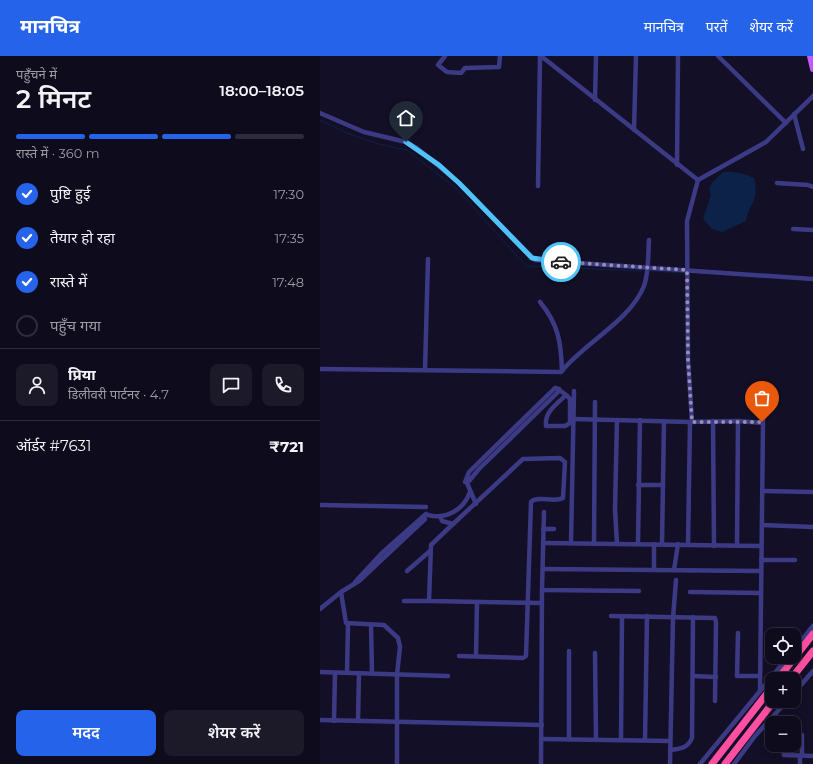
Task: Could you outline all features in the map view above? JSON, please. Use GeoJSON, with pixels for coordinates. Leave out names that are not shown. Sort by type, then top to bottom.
{"type":"FeatureCollection","features":[{"type":"Feature","properties":{"kind":"highway"},"geometry":{"type":"LineString","coordinates":[[783,672],[813,634]]}},
{"type":"Feature","properties":{"kind":"highway"},"geometry":{"type":"LineString","coordinates":[[796,672],[813,651]]}},
{"type":"Feature","properties":{"kind":"highway"},"geometry":{"type":"LineString","coordinates":[[712,764],[765,696]]}},
{"type":"Feature","properties":{"kind":"highway"},"geometry":{"type":"LineString","coordinates":[[725,764],[769,708]]}},
{"type":"Feature","properties":{"kind":"main road"},"geometry":{"type":"LineString","coordinates":[[810,56],[813,69]]}},
{"type":"Feature","properties":{"kind":"street"},"geometry":{"type":"LineString","coordinates":[[446,56],[438,65],[447,72],[461,73],[464,68],[499,67],[500,56]]}},
{"type":"Feature","properties":{"kind":"street"},"geometry":{"type":"LineString","coordinates":[[540,56],[698,180]]}},
{"type":"Feature","properties":{"kind":"street"},"geometry":{"type":"LineString","coordinates":[[538,186],[540,56]]}},
{"type":"Feature","properties":{"kind":"street"},"geometry":{"type":"LineString","coordinates":[[595,100],[596,56]]}},
{"type":"Feature","properties":{"kind":"street"},"geometry":{"type":"LineString","coordinates":[[634,130],[636,56]]}},
{"type":"Feature","properties":{"kind":"street"},"geometry":{"type":"LineString","coordinates":[[677,165],[678,56]]}},
{"type":"Feature","properties":{"kind":"street"},"geometry":{"type":"LineString","coordinates":[[718,56],[786,123]]}},
{"type":"Feature","properties":{"kind":"street"},"geometry":{"type":"LineString","coordinates":[[688,544],[691,422],[688,359],[687,219],[698,180],[756,148],[770,138],[813,96]]}},
{"type":"Feature","properties":{"kind":"street"},"geometry":{"type":"LineString","coordinates":[[320,113],[357,130],[408,143],[417,148],[459,183],[534,259],[813,279]]}},
{"type":"Feature","properties":{"kind":"street"},"geometry":{"type":"LineString","coordinates":[[794,114],[803,150]]}},
{"type":"Feature","properties":{"kind":"street"},"geometry":{"type":"LineString","coordinates":[[777,183],[808,185],[813,187]]}},
{"type":"Feature","properties":{"kind":"street"},"geometry":{"type":"LineString","coordinates":[[793,229],[813,230]]}},
{"type":"Feature","properties":{"kind":"street"},"geometry":{"type":"LineString","coordinates":[[320,369],[562,371],[631,306],[644,287],[649,240]]}},
{"type":"Feature","properties":{"kind":"street"},"geometry":{"type":"LineString","coordinates":[[425,370],[428,259]]}},
{"type":"Feature","properties":{"kind":"street"},"geometry":{"type":"LineString","coordinates":[[540,302],[551,317],[558,332],[562,371]]}},
{"type":"Feature","properties":{"kind":"street"},"geometry":{"type":"LineString","coordinates":[[476,504],[464,479],[467,474],[483,462],[555,388],[558,388],[566,395],[570,401],[569,424],[546,426],[545,418],[547,413],[566,395]]}},
{"type":"Feature","properties":{"kind":"street"},"geometry":{"type":"LineString","coordinates":[[570,543],[574,391]]}},
{"type":"Feature","properties":{"kind":"street"},"geometry":{"type":"LineString","coordinates":[[760,691],[764,395]]}},
{"type":"Feature","properties":{"kind":"street"},"geometry":{"type":"LineString","coordinates":[[594,544],[596,402]]}},
{"type":"Feature","properties":{"kind":"street"},"geometry":{"type":"LineString","coordinates":[[574,419],[763,422]]}},
{"type":"Feature","properties":{"kind":"street"},"geometry":{"type":"LineString","coordinates":[[616,544],[618,420]]}},
{"type":"Feature","properties":{"kind":"street"},"geometry":{"type":"LineString","coordinates":[[638,543],[640,420]]}},
{"type":"Feature","properties":{"kind":"street"},"geometry":{"type":"LineString","coordinates":[[662,544],[664,421]]}},
{"type":"Feature","properties":{"kind":"street"},"geometry":{"type":"LineString","coordinates":[[713,421],[714,546]]}},
{"type":"Feature","properties":{"kind":"street"},"geometry":{"type":"LineString","coordinates":[[737,546],[738,421]]}},
{"type":"Feature","properties":{"kind":"street"},"geometry":{"type":"LineString","coordinates":[[429,601],[431,545],[476,504],[503,476],[523,459],[556,458],[564,460],[563,498],[557,500],[535,499],[531,502],[529,603],[526,656],[523,658],[459,656]]}},
{"type":"Feature","properties":{"kind":"street"},"geometry":{"type":"LineString","coordinates":[[638,485],[663,485]]}},
{"type":"Feature","properties":{"kind":"street"},"geometry":{"type":"LineString","coordinates":[[763,491],[813,492]]}},
{"type":"Feature","properties":{"kind":"street"},"geometry":{"type":"LineString","coordinates":[[320,609],[355,582],[382,553],[427,516],[440,516],[459,510],[465,503],[470,492]]}},
{"type":"Feature","properties":{"kind":"street"},"geometry":{"type":"LineString","coordinates":[[320,506],[426,507]]}},
{"type":"Feature","properties":{"kind":"street"},"geometry":{"type":"LineString","coordinates":[[541,764],[544,512]]}},
{"type":"Feature","properties":{"kind":"street"},"geometry":{"type":"LineString","coordinates":[[440,516],[442,521],[454,524]]}},
{"type":"Feature","properties":{"kind":"street"},"geometry":{"type":"LineString","coordinates":[[762,525],[813,527]]}},
{"type":"Feature","properties":{"kind":"street"},"geometry":{"type":"LineString","coordinates":[[543,529],[554,529]]}},
{"type":"Feature","properties":{"kind":"street"},"geometry":{"type":"LineString","coordinates":[[543,543],[638,543],[761,546]]}},
{"type":"Feature","properties":{"kind":"street"},"geometry":{"type":"LineString","coordinates":[[654,544],[654,569]]}},
{"type":"Feature","properties":{"kind":"street"},"geometry":{"type":"LineString","coordinates":[[674,570],[678,544]]}},
{"type":"Feature","properties":{"kind":"street"},"geometry":{"type":"LineString","coordinates":[[407,571],[430,551]]}},
{"type":"Feature","properties":{"kind":"street"},"geometry":{"type":"LineString","coordinates":[[761,560],[795,560]]}},
{"type":"Feature","properties":{"kind":"street"},"geometry":{"type":"LineString","coordinates":[[543,568],[761,571]]}},
{"type":"Feature","properties":{"kind":"street"},"geometry":{"type":"LineString","coordinates":[[670,764],[673,618],[676,580]]}},
{"type":"Feature","properties":{"kind":"street"},"geometry":{"type":"LineString","coordinates":[[542,590],[640,591]]}},
{"type":"Feature","properties":{"kind":"street"},"geometry":{"type":"LineString","coordinates":[[341,592],[344,619],[348,624],[347,673]]}},
{"type":"Feature","properties":{"kind":"street"},"geometry":{"type":"LineString","coordinates":[[690,592],[761,593]]}},
{"type":"Feature","properties":{"kind":"street"},"geometry":{"type":"LineString","coordinates":[[404,601],[542,603]]}},
{"type":"Feature","properties":{"kind":"street"},"geometry":{"type":"LineString","coordinates":[[476,656],[477,602]]}},
{"type":"Feature","properties":{"kind":"street"},"geometry":{"type":"LineString","coordinates":[[612,616],[714,618],[716,620],[715,701]]}},
{"type":"Feature","properties":{"kind":"street"},"geometry":{"type":"LineString","coordinates":[[621,740],[622,616]]}},
{"type":"Feature","properties":{"kind":"street"},"geometry":{"type":"LineString","coordinates":[[645,740],[647,616]]}},
{"type":"Feature","properties":{"kind":"street"},"geometry":{"type":"LineString","coordinates":[[670,750],[681,749],[689,744],[692,738],[693,617]]}},
{"type":"Feature","properties":{"kind":"street"},"geometry":{"type":"LineString","coordinates":[[348,624],[384,625],[398,638],[400,647],[397,675],[397,764]]}},
{"type":"Feature","properties":{"kind":"street"},"geometry":{"type":"LineString","coordinates":[[371,625],[372,673]]}},
{"type":"Feature","properties":{"kind":"street"},"geometry":{"type":"LineString","coordinates":[[801,641],[813,626]]}},
{"type":"Feature","properties":{"kind":"street"},"geometry":{"type":"LineString","coordinates":[[738,633],[737,676],[760,676]]}},
{"type":"Feature","properties":{"kind":"street"},"geometry":{"type":"LineString","coordinates":[[569,652],[569,739]]}},
{"type":"Feature","properties":{"kind":"street"},"geometry":{"type":"LineString","coordinates":[[595,653],[596,740]]}},
{"type":"Feature","properties":{"kind":"street"},"geometry":{"type":"LineString","coordinates":[[700,764],[782,664]]}},
{"type":"Feature","properties":{"kind":"street"},"geometry":{"type":"LineString","coordinates":[[779,668],[802,684],[813,671]]}},
{"type":"Feature","properties":{"kind":"street"},"geometry":{"type":"LineString","coordinates":[[320,672],[448,676]]}},
{"type":"Feature","properties":{"kind":"street"},"geometry":{"type":"LineString","coordinates":[[334,673],[334,720]]}},
{"type":"Feature","properties":{"kind":"street"},"geometry":{"type":"LineString","coordinates":[[358,721],[359,673]]}},
{"type":"Feature","properties":{"kind":"street"},"geometry":{"type":"LineString","coordinates":[[693,676],[716,677]]}},
{"type":"Feature","properties":{"kind":"street"},"geometry":{"type":"LineString","coordinates":[[734,764],[755,736],[781,708]]}},
{"type":"Feature","properties":{"kind":"street"},"geometry":{"type":"LineString","coordinates":[[320,720],[542,724]]}},
{"type":"Feature","properties":{"kind":"street"},"geometry":{"type":"LineString","coordinates":[[800,764],[802,735]]}},
{"type":"Feature","properties":{"kind":"street"},"geometry":{"type":"LineString","coordinates":[[542,739],[670,741]]}},
{"type":"Feature","properties":{"kind":"street"},"geometry":{"type":"LineString","coordinates":[[783,752],[783,755],[813,756]]}},
{"type":"Feature","properties":{"kind":"water"},"geometry":{"type":"Polygon","coordinates":[[[723,172],[739,173],[754,178],[756,192],[746,221],[722,232],[712,229],[703,219],[711,195],[709,189],[712,183],[723,172]]]}},
{"type":"Feature","properties":{"kind":"waterway"},"geometry":{"type":"LineString","coordinates":[[320,120],[347,133],[378,144],[407,150],[457,189],[526,266],[642,271]]}},
{"type":"Feature","properties":{"kind":"waterway"},"geometry":{"type":"LineString","coordinates":[[650,271],[683,273]]}},
{"type":"Feature","properties":{"kind":"way so far"},"geometry":{"type":"LineString","coordinates":[[561,262],[687,270],[688,359],[692,422],[762,422]]}},
{"type":"Feature","properties":{"kind":"route"},"geometry":{"type":"LineString","coordinates":[[406,142],[417,148],[439,165],[459,183],[532,258],[540,261],[561,262]]}}]}
